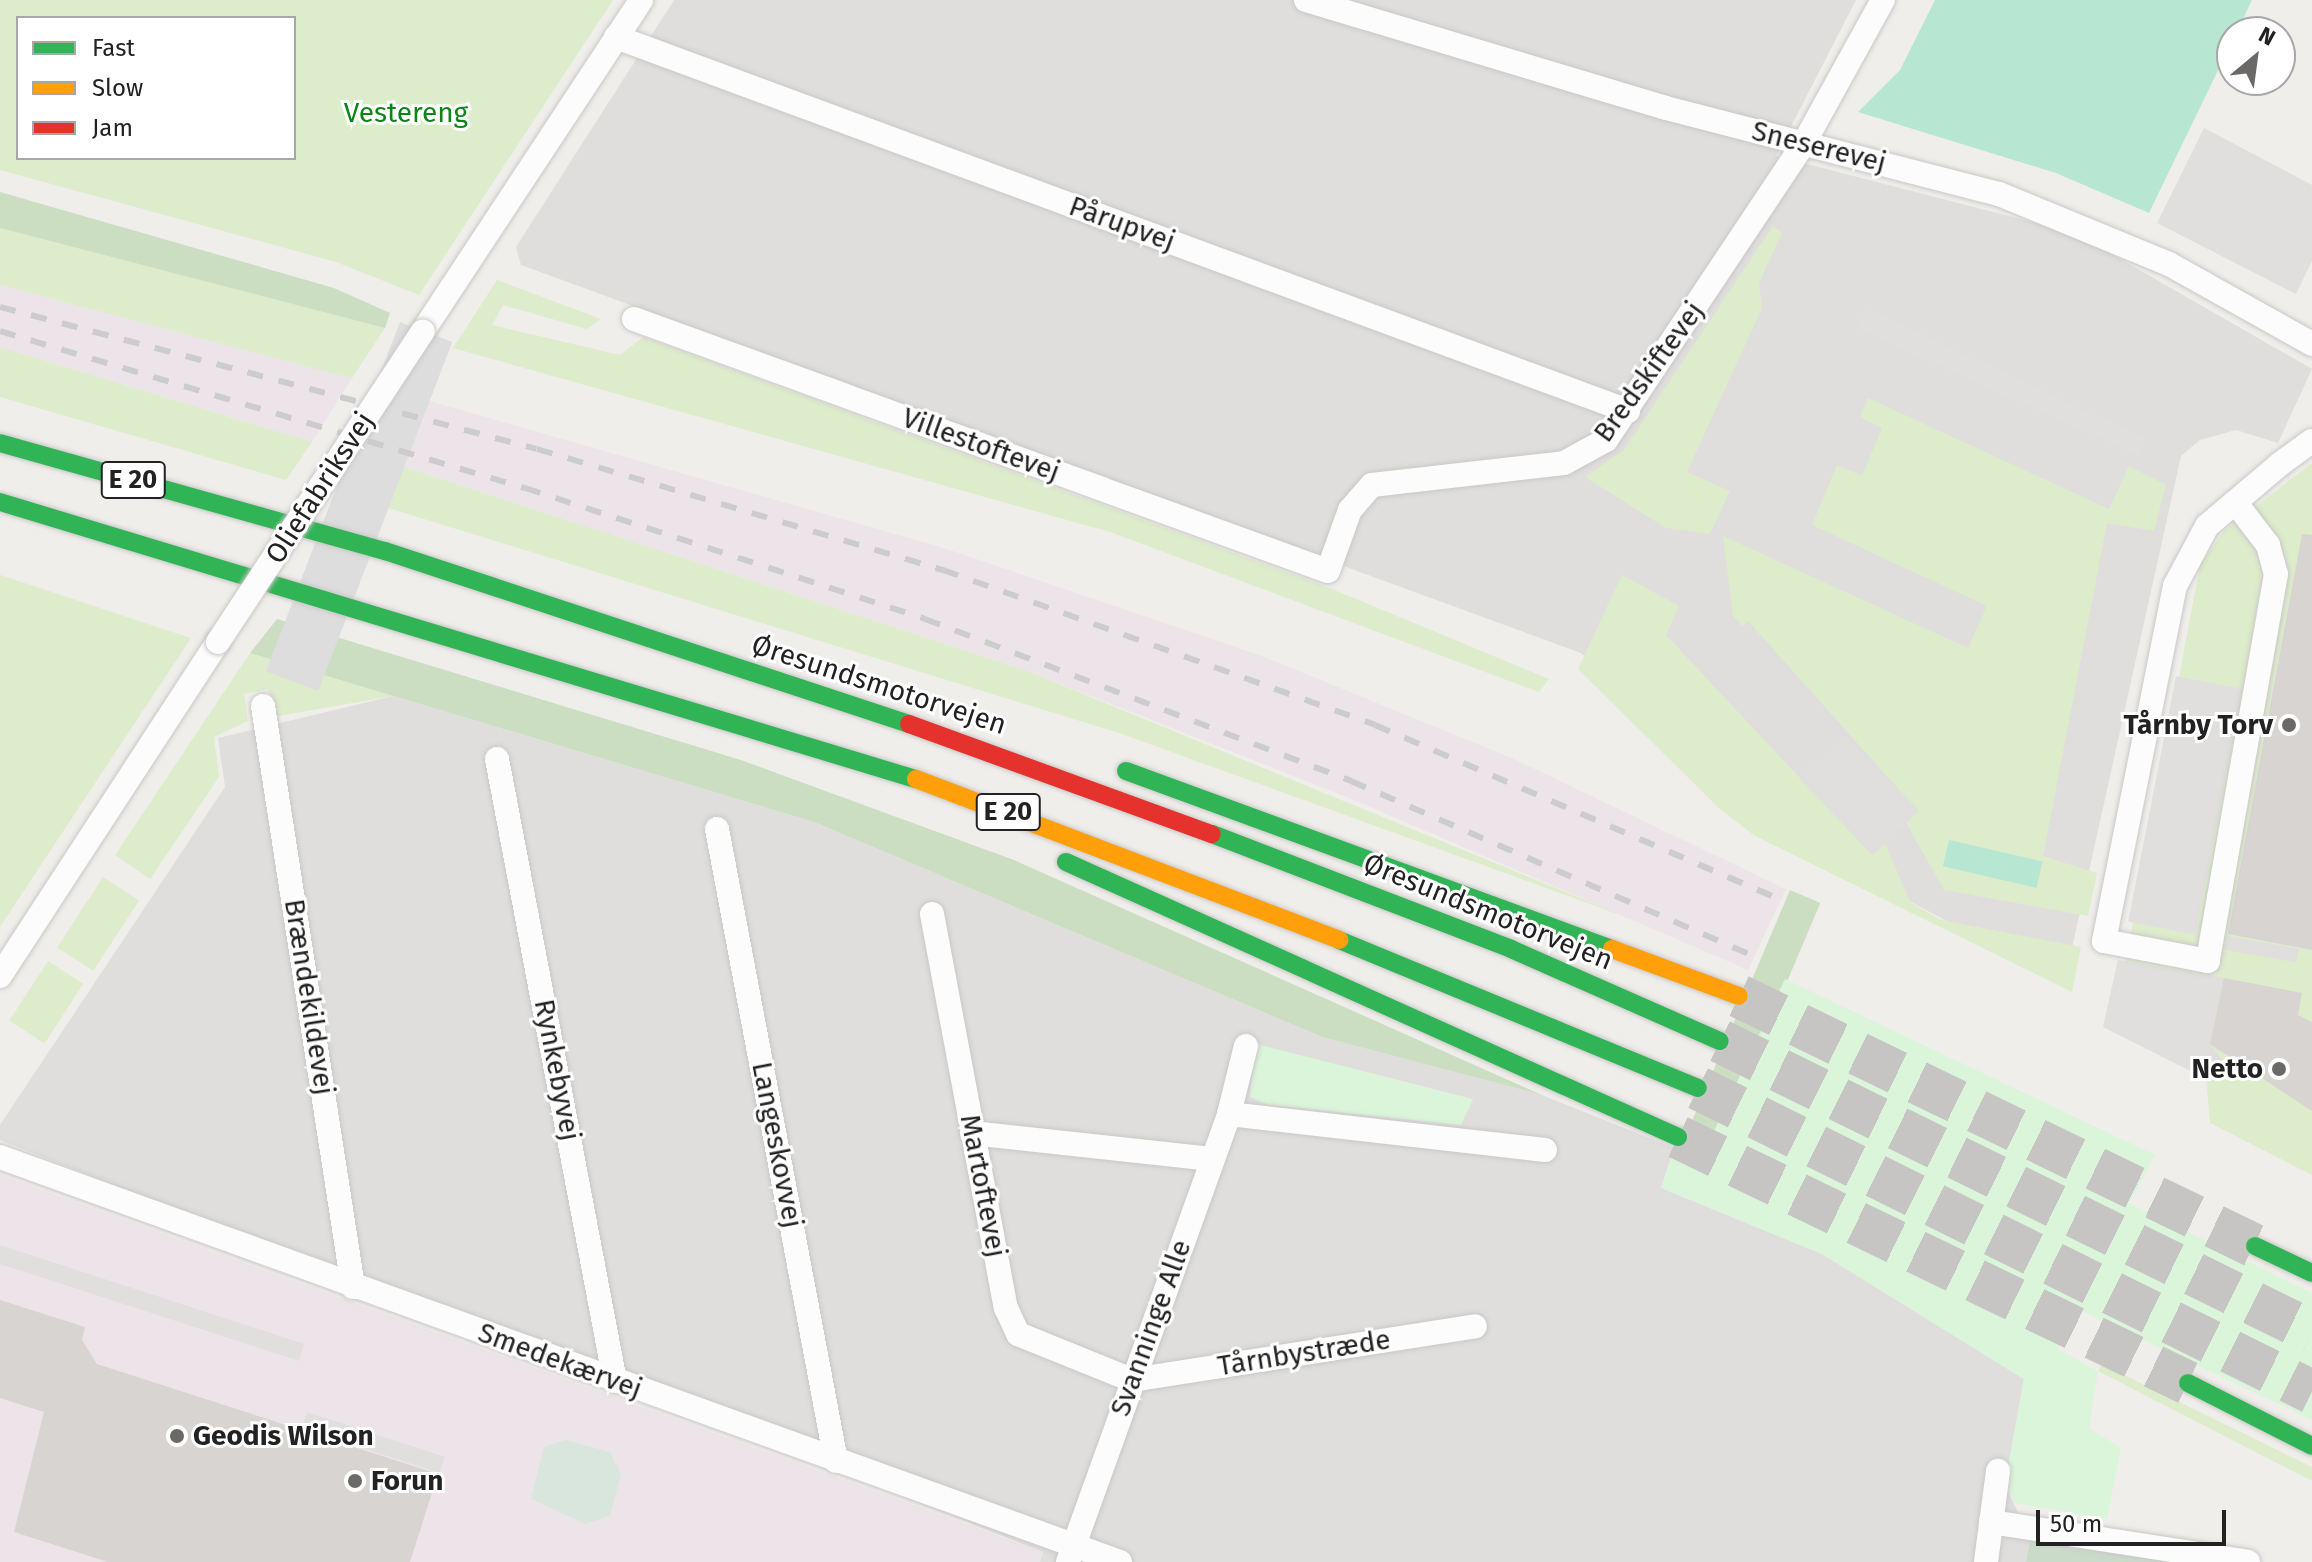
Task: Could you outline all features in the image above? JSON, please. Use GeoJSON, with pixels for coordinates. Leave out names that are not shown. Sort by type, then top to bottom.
{"type":"FeatureCollection","features":[{"type":"Feature","properties":{"kind":"highway","name":"Øresundsmotorvejen"},"geometry":{"type":"LineString","coordinates":[[0,443],[385,551],[1013,758],[1511,949],[1720,1041]]}},
{"type":"Feature","properties":{"kind":"highway","name":"E 20"},"geometry":{"type":"LineString","coordinates":[[0,502],[812,742],[1146,861],[1698,1088]]}},
{"type":"Feature","properties":{"kind":"highway"},"geometry":{"type":"LineString","coordinates":[[385,551],[536,583],[779,658]]}},
{"type":"Feature","properties":{"kind":"highway"},"geometry":{"type":"LineString","coordinates":[[199,562],[1009,838]]}},
{"type":"Feature","properties":{"kind":"highway"},"geometry":{"type":"LineString","coordinates":[[1108,765],[1739,996]]}},
{"type":"Feature","properties":{"kind":"highway"},"geometry":{"type":"LineString","coordinates":[[1053,856],[1678,1137]]}},
{"type":"Feature","properties":{"kind":"highway"},"geometry":{"type":"LineString","coordinates":[[2255,1246],[2312,1273]]}},
{"type":"Feature","properties":{"kind":"highway"},"geometry":{"type":"LineString","coordinates":[[2188,1383],[2312,1446]]}},
{"type":"Feature","properties":{"kind":"street","name":"Oliefabriksvej"},"geometry":{"type":"LineString","coordinates":[[0,976],[641,0]]}},
{"type":"Feature","properties":{"kind":"street","name":"Sneserevej"},"geometry":{"type":"LineString","coordinates":[[1306,0],[1804,143],[1999,194],[2077,223],[2169,264],[2312,344]]}},
{"type":"Feature","properties":{"kind":"street","name":"Bredskiftevej"},"geometry":{"type":"LineString","coordinates":[[1328,571],[1350,510],[1372,485],[1564,463],[1606,440],[1804,143],[1883,0]]}},
{"type":"Feature","properties":{"kind":"street","name":"Pårupvej"},"geometry":{"type":"LineString","coordinates":[[616,37],[1628,411]]}},
{"type":"Feature","properties":{"kind":"street","name":"Villestoftevej"},"geometry":{"type":"LineString","coordinates":[[634,319],[1328,571]]}},
{"type":"Feature","properties":{"kind":"street"},"geometry":{"type":"LineString","coordinates":[[2235,502],[2268,545],[2276,574],[2208,961],[2104,941],[2175,586],[2198,536],[2235,502],[2312,441]]}},
{"type":"Feature","properties":{"kind":"street","name":"Brændekildevej"},"geometry":{"type":"LineString","coordinates":[[263,706],[353,1287]]}},
{"type":"Feature","properties":{"kind":"street","name":"Rynkebyvej"},"geometry":{"type":"LineString","coordinates":[[497,759],[615,1381]]}},
{"type":"Feature","properties":{"kind":"street","name":"Langeskovvej"},"geometry":{"type":"LineString","coordinates":[[717,829],[836,1461]]}},
{"type":"Feature","properties":{"kind":"street","name":"Martoftevej"},"geometry":{"type":"LineString","coordinates":[[932,914],[1006,1308],[1018,1334],[1132,1380]]}},
{"type":"Feature","properties":{"kind":"street","name":"Svanninge Alle"},"geometry":{"type":"LineString","coordinates":[[1071,1553],[1229,1114],[1246,1046]]}},
{"type":"Feature","properties":{"kind":"street"},"geometry":{"type":"LineString","coordinates":[[1229,1114],[1545,1150]]}},
{"type":"Feature","properties":{"kind":"street"},"geometry":{"type":"LineString","coordinates":[[972,1133],[1212,1159]]}},
{"type":"Feature","properties":{"kind":"street","name":"Smedekærvej"},"geometry":{"type":"LineString","coordinates":[[0,1157],[836,1461],[1071,1553],[1120,1562]]}},
{"type":"Feature","properties":{"kind":"street","name":"Tårnbystræde"},"geometry":{"type":"LineString","coordinates":[[1132,1380],[1475,1326]]}},
{"type":"Feature","properties":{"kind":"street"},"geometry":{"type":"LineString","coordinates":[[1986,1562],[1998,1471]]}},
{"type":"Feature","properties":{"kind":"street"},"geometry":{"type":"LineString","coordinates":[[1991,1522],[2248,1562]]}},
{"type":"Feature","properties":{"kind":"shaded area"},"geometry":{"type":"Polygon","coordinates":[[[674,0],[1856,0],[1776,156],[2075,233],[2312,369],[2278,443],[2236,430],[2200,440],[2181,456],[2064,984],[1753,817],[1581,653],[521,265],[516,247],[674,0]]]}},
{"type":"Feature","properties":{"kind":"shaded area"},"geometry":{"type":"Polygon","coordinates":[[[2204,128],[2312,185],[2312,261],[2296,294],[2157,223],[2204,128]]]}},
{"type":"Feature","properties":{"kind":"shaded area"},"geometry":{"type":"Polygon","coordinates":[[[0,285],[352,378],[312,442],[0,347],[0,285]]]}},
{"type":"Feature","properties":{"kind":"shaded area"},"geometry":{"type":"Polygon","coordinates":[[[1867,309],[2145,439],[2137,455],[1858,328],[1867,309]]]}},
{"type":"Feature","properties":{"kind":"shaded area"},"geometry":{"type":"Polygon","coordinates":[[[419,398],[947,549],[1262,656],[1514,759],[1786,889],[1748,970],[1354,800],[1025,670],[380,459],[419,398]]]}},
{"type":"Feature","properties":{"kind":"shaded area","name":"Tårnby Torv"},"geometry":{"type":"Polygon","coordinates":[[[2176,676],[2243,689],[2195,934],[2128,921],[2176,676]]]}},
{"type":"Feature","properties":{"kind":"shaded area"},"geometry":{"type":"Polygon","coordinates":[[[393,696],[814,822],[1322,1037],[1542,1095],[1674,1148],[1661,1188],[1822,1254],[2024,1379],[2005,1484],[2030,1539],[2026,1562],[1040,1562],[1043,1552],[0,1140],[0,1125],[225,787],[218,738],[393,696]]]}},
{"type":"Feature","properties":{"kind":"shaded area"},"geometry":{"type":"Polygon","coordinates":[[[1846,735],[1919,811],[1873,855],[1800,779],[1846,735]]]}},
{"type":"Feature","properties":{"kind":"shaded area"},"geometry":{"type":"Polygon","coordinates":[[[2227,936],[2299,949],[2296,962],[2225,950],[2227,936]]]}},
{"type":"Feature","properties":{"kind":"shaded area"},"geometry":{"type":"Polygon","coordinates":[[[2118,960],[2224,978],[2210,1043],[2223,1062],[2212,1082],[2103,1027],[2118,960]]]}},
{"type":"Feature","properties":{"kind":"shaded area"},"geometry":{"type":"Polygon","coordinates":[[[0,1175],[1043,1552],[1040,1562],[0,1562],[0,1175]]]}},
{"type":"Feature","properties":{"kind":"shaded area"},"geometry":{"type":"Polygon","coordinates":[[[0,1245],[304,1344],[299,1361],[0,1264],[0,1245]]]}},
{"type":"Feature","properties":{"kind":"shaded area"},"geometry":{"type":"Polygon","coordinates":[[[307,1412],[445,1457],[440,1473],[302,1428],[307,1412]]]}},
{"type":"Feature","properties":{"kind":"shaded area"},"geometry":{"type":"Polygon","coordinates":[[[566,1440],[610,1452],[621,1474],[610,1516],[585,1524],[531,1499],[544,1447],[566,1440]]]}},
{"type":"Feature","properties":{"kind":"green space","name":"Vestereng"},"geometry":{"type":"Polygon","coordinates":[[[0,0],[613,0],[419,295],[336,262],[0,170],[0,0]]]}},
{"type":"Feature","properties":{"kind":"green space"},"geometry":{"type":"Polygon","coordinates":[[[1935,0],[2252,0],[2244,16],[2216,16],[2216,74],[2149,213],[2056,173],[1858,112],[1900,70],[1935,0]]]}},
{"type":"Feature","properties":{"kind":"green space"},"geometry":{"type":"Polygon","coordinates":[[[0,192],[334,288],[390,313],[385,328],[0,228],[0,192]]]}},
{"type":"Feature","properties":{"kind":"green space"},"geometry":{"type":"Polygon","coordinates":[[[1773,226],[1782,233],[1759,283],[1762,308],[1687,472],[1730,491],[1710,534],[1666,528],[1585,477],[1624,450],[1773,226]]]}},
{"type":"Feature","properties":{"kind":"green space"},"geometry":{"type":"Polygon","coordinates":[[[0,228],[385,328],[352,378],[339,375],[0,285],[0,228]]]}},
{"type":"Feature","properties":{"kind":"green space"},"geometry":{"type":"Polygon","coordinates":[[[497,280],[601,319],[587,329],[503,305],[492,325],[620,355],[643,337],[1332,589],[1549,679],[1539,692],[1110,532],[453,348],[497,280]]]}},
{"type":"Feature","properties":{"kind":"green space"},"geometry":{"type":"Polygon","coordinates":[[[0,347],[312,442],[286,480],[0,397],[0,347]]]}},
{"type":"Feature","properties":{"kind":"green space"},"geometry":{"type":"Polygon","coordinates":[[[1868,398],[2109,509],[2129,466],[2166,485],[2154,531],[2107,523],[2043,856],[2097,873],[2088,916],[1944,890],[1906,823],[1918,811],[1748,621],[1742,626],[1733,616],[1723,536],[1968,648],[1987,606],[1812,525],[1837,465],[1862,476],[1882,428],[1860,417],[1868,398]]]}},
{"type":"Feature","properties":{"kind":"green space"},"geometry":{"type":"Polygon","coordinates":[[[380,459],[1025,670],[1631,919],[1122,734],[356,498],[380,459]]]}},
{"type":"Feature","properties":{"kind":"green space"},"geometry":{"type":"Polygon","coordinates":[[[2312,463],[2312,1175],[2210,1123],[2206,1078],[2114,1024],[2200,565],[2224,531],[2312,463]]]}},
{"type":"Feature","properties":{"kind":"green space"},"geometry":{"type":"Polygon","coordinates":[[[0,575],[191,638],[0,927],[0,575]]]}},
{"type":"Feature","properties":{"kind":"green space"},"geometry":{"type":"Polygon","coordinates":[[[1622,575],[1679,606],[1666,635],[1872,855],[1885,843],[1910,902],[1941,920],[2081,947],[2072,992],[1755,836],[1721,810],[1578,669],[1622,575]]]}},
{"type":"Feature","properties":{"kind":"green space"},"geometry":{"type":"Polygon","coordinates":[[[277,619],[741,760],[1014,860],[1542,1095],[1322,1037],[814,822],[250,653],[277,619]]]}},
{"type":"Feature","properties":{"kind":"green space"},"geometry":{"type":"Polygon","coordinates":[[[250,653],[393,696],[273,717],[268,689],[244,694],[248,721],[214,737],[219,777],[150,879],[115,855],[250,653]]]}},
{"type":"Feature","properties":{"kind":"green space"},"geometry":{"type":"Polygon","coordinates":[[[1949,840],[2043,862],[2036,888],[1943,866],[1949,840]]]}},
{"type":"Feature","properties":{"kind":"green space"},"geometry":{"type":"Polygon","coordinates":[[[103,877],[139,900],[93,971],[57,947],[103,877]]]}},
{"type":"Feature","properties":{"kind":"green space"},"geometry":{"type":"Polygon","coordinates":[[[1790,890],[1820,903],[1710,1163],[1679,1151],[1790,890]]]}},
{"type":"Feature","properties":{"kind":"green space"},"geometry":{"type":"Polygon","coordinates":[[[48,961],[83,984],[45,1043],[9,1021],[48,961]]]}},
{"type":"Feature","properties":{"kind":"green space"},"geometry":{"type":"Polygon","coordinates":[[[1785,979],[2155,1155],[2129,1203],[2312,1293],[2312,1420],[2080,1310],[2058,1349],[2098,1371],[2089,1428],[2121,1448],[2107,1519],[2015,1503],[2005,1484],[2024,1379],[1822,1254],[1661,1188],[1674,1148],[1701,1159],[1785,979]]]}},
{"type":"Feature","properties":{"kind":"green space"},"geometry":{"type":"Polygon","coordinates":[[[1256,1044],[1473,1099],[1461,1125],[1269,1105],[1250,1097],[1256,1044]]]}},
{"type":"Feature","properties":{"kind":"green space"},"geometry":{"type":"Polygon","coordinates":[[[2102,1364],[2312,1467],[2312,1481],[2098,1371],[2102,1364]]]}},
{"type":"Feature","properties":{"kind":"green space"},"geometry":{"type":"Polygon","coordinates":[[[2030,1539],[2182,1562],[2026,1562],[2030,1539]]]}},
{"type":"Feature","properties":{"kind":"pier"},"geometry":{"type":"Polygon","coordinates":[[[400,322],[452,342],[318,691],[266,671],[400,322]]]}},
{"type":"Feature","properties":{"kind":"building","name":"Tårnby Torv"},"geometry":{"type":"Polygon","coordinates":[[[2302,534],[2312,535],[2312,950],[2228,934],[2302,534]]]}},
{"type":"Feature","properties":{"kind":"building","name":"Netto"},"geometry":{"type":"Polygon","coordinates":[[[2224,978],[2302,993],[2298,1015],[2312,1022],[2312,1111],[2210,1044],[2224,978]]]}},
{"type":"Feature","properties":{"kind":"building","name":"Geodis Wilson"},"geometry":{"type":"Polygon","coordinates":[[[0,1300],[85,1327],[82,1340],[97,1364],[438,1474],[410,1562],[108,1562],[14,1532],[44,1412],[0,1398],[0,1300]]]}},
{"type":"Feature","properties":{"kind":"tunnel"},"geometry":{"type":"LineString","coordinates":[[1739,996],[2255,1246]]}},
{"type":"Feature","properties":{"kind":"tunnel"},"geometry":{"type":"LineString","coordinates":[[1720,1041],[2312,1332]]}},
{"type":"Feature","properties":{"kind":"tunnel"},"geometry":{"type":"LineString","coordinates":[[1698,1088],[2312,1392]]}},
{"type":"Feature","properties":{"kind":"tunnel"},"geometry":{"type":"LineString","coordinates":[[1678,1137],[2188,1383]]}},
{"type":"Feature","properties":{"kind":"railway"},"geometry":{"type":"LineString","coordinates":[[0,307],[537,449],[943,570],[1375,725],[1783,901]]}},
{"type":"Feature","properties":{"kind":"railway"},"geometry":{"type":"LineString","coordinates":[[0,331],[525,488],[925,619],[1351,781],[1756,957]]}},
{"type":"Feature","properties":{"kind":"traffic: fast"},"geometry":{"type":"LineString","coordinates":[[0,443],[385,551],[909,724]]}},
{"type":"Feature","properties":{"kind":"traffic: fast"},"geometry":{"type":"LineString","coordinates":[[0,502],[916,779]]}},
{"type":"Feature","properties":{"kind":"traffic: fast"},"geometry":{"type":"LineString","coordinates":[[1126,771],[1612,949]]}},
{"type":"Feature","properties":{"kind":"traffic: fast"},"geometry":{"type":"LineString","coordinates":[[1212,834],[1511,949],[1720,1041]]}},
{"type":"Feature","properties":{"kind":"traffic: fast"},"geometry":{"type":"LineString","coordinates":[[1066,862],[1678,1137]]}},
{"type":"Feature","properties":{"kind":"traffic: fast"},"geometry":{"type":"LineString","coordinates":[[1339,940],[1698,1088]]}},
{"type":"Feature","properties":{"kind":"traffic: fast"},"geometry":{"type":"LineString","coordinates":[[2255,1246],[2312,1273]]}},
{"type":"Feature","properties":{"kind":"traffic: fast"},"geometry":{"type":"LineString","coordinates":[[2188,1383],[2312,1446]]}},
{"type":"Feature","properties":{"kind":"traffic: slow"},"geometry":{"type":"LineString","coordinates":[[916,779],[1339,940]]}},
{"type":"Feature","properties":{"kind":"traffic: slow"},"geometry":{"type":"LineString","coordinates":[[1612,949],[1739,996]]}},
{"type":"Feature","properties":{"kind":"traffic: jam"},"geometry":{"type":"LineString","coordinates":[[909,724],[1212,834]]}},
{"type":"Feature","properties":{"kind":"place","name":"Tårnby Torv"},"geometry":{"type":"Point","coordinates":[2289,725]}},
{"type":"Feature","properties":{"kind":"place","name":"Netto"},"geometry":{"type":"Point","coordinates":[2279,1069]}},
{"type":"Feature","properties":{"kind":"place","name":"Geodis Wilson"},"geometry":{"type":"Point","coordinates":[177,1436]}},
{"type":"Feature","properties":{"kind":"place","name":"Forun"},"geometry":{"type":"Point","coordinates":[355,1481]}}]}
